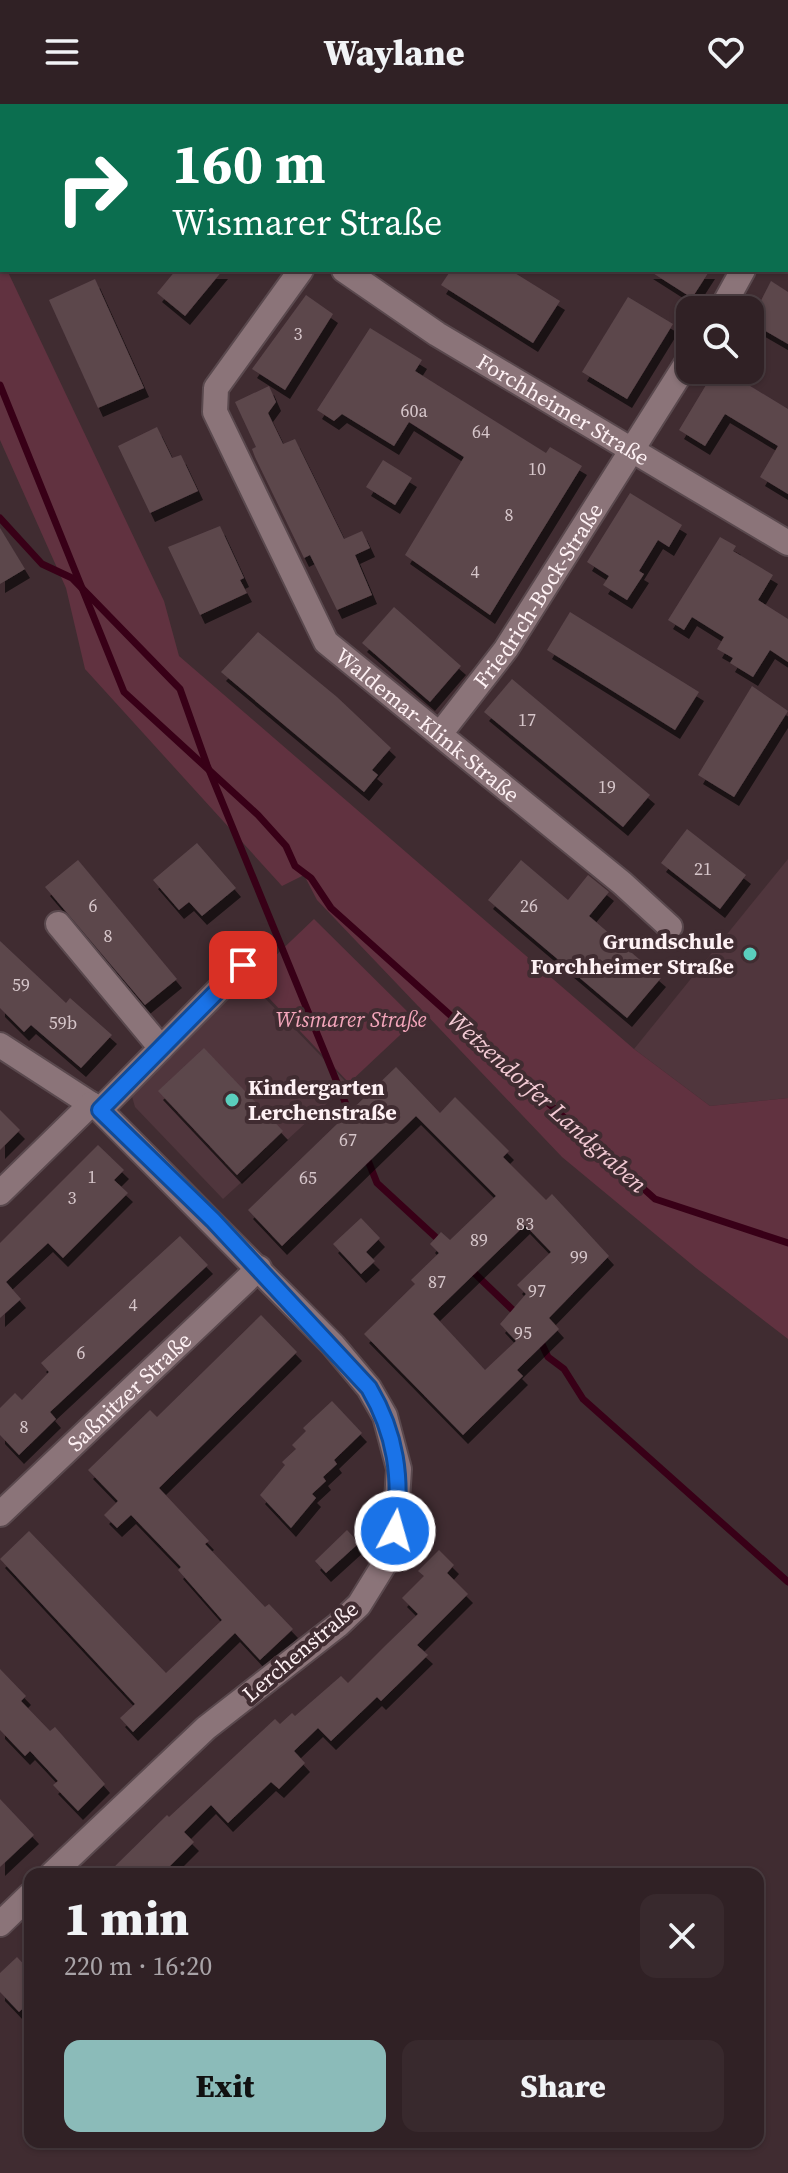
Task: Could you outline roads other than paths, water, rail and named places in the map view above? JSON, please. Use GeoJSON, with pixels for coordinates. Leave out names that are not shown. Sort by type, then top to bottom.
{"type":"FeatureCollection","features":[{"type":"Feature","properties":{"kind":"street","name":"Waldemar-Klink-Straße"},"geometry":{"type":"LineString","coordinates":[[300,272],[216,388],[215,412],[326,642],[622,883],[670,927]]}},
{"type":"Feature","properties":{"kind":"street","name":"Forchheimer Straße"},"geometry":{"type":"LineString","coordinates":[[347,272],[437,334],[788,543]]}},
{"type":"Feature","properties":{"kind":"street"},"geometry":{"type":"LineString","coordinates":[[729,296],[742,272]]}},
{"type":"Feature","properties":{"kind":"street","name":"Friedrich-Bock-Straße"},"geometry":{"type":"LineString","coordinates":[[440,734],[506,649],[676,379]]}},
{"type":"Feature","properties":{"kind":"street"},"geometry":{"type":"LineString","coordinates":[[58,924],[161,1048]]}},
{"type":"Feature","properties":{"kind":"street"},"geometry":{"type":"LineString","coordinates":[[0,1193],[161,1048],[243,965]]}},
{"type":"Feature","properties":{"kind":"street","name":"Lerchenstraße"},"geometry":{"type":"LineString","coordinates":[[0,1045],[95,1107],[333,1345],[369,1388],[385,1416],[399,1469],[395,1531],[385,1563],[359,1605],[338,1625],[206,1728],[58,1868]]}},
{"type":"Feature","properties":{"kind":"street","name":"Saßnitzer Straße"},"geometry":{"type":"LineString","coordinates":[[0,1514],[259,1268]]}},
{"type":"Feature","properties":{"kind":"street"},"geometry":{"type":"LineString","coordinates":[[0,1924],[24,1901]]}},
{"type":"Feature","properties":{"kind":"waterway","name":"Wetzendorfer Landgraben"},"geometry":{"type":"LineString","coordinates":[[0,385],[124,692],[258,815],[286,846],[295,866],[311,878],[331,908],[655,1199],[788,1243]]}},
{"type":"Feature","properties":{"kind":"waterway","name":"Wetzendorfer Landgraben"},"geometry":{"type":"LineString","coordinates":[[0,518],[42,564],[72,578],[180,689],[207,765],[352,1119]]}},
{"type":"Feature","properties":{"kind":"waterway","name":"Wetzendorfer Landgraben"},"geometry":{"type":"LineString","coordinates":[[365,1153],[377,1183],[441,1242]]}},
{"type":"Feature","properties":{"kind":"waterway","name":"Wetzendorfer Landgraben"},"geometry":{"type":"LineString","coordinates":[[468,1267],[517,1314]]}},
{"type":"Feature","properties":{"kind":"waterway","name":"Wetzendorfer Landgraben"},"geometry":{"type":"LineString","coordinates":[[539,1338],[548,1357],[564,1369],[583,1399],[788,1582]]}},
{"type":"Feature","properties":{"kind":"place","name":"Grundschule Forchheimer Straße"},"geometry":{"type":"Point","coordinates":[750,954]}},
{"type":"Feature","properties":{"kind":"place","name":"Kindergarten Lerchenstraße"},"geometry":{"type":"Point","coordinates":[232,1100]}},
{"type":"Feature","properties":{"kind":"park label","name":"Wismarer Straße"},"geometry":{"type":"Point","coordinates":[351,1019]}}]}
